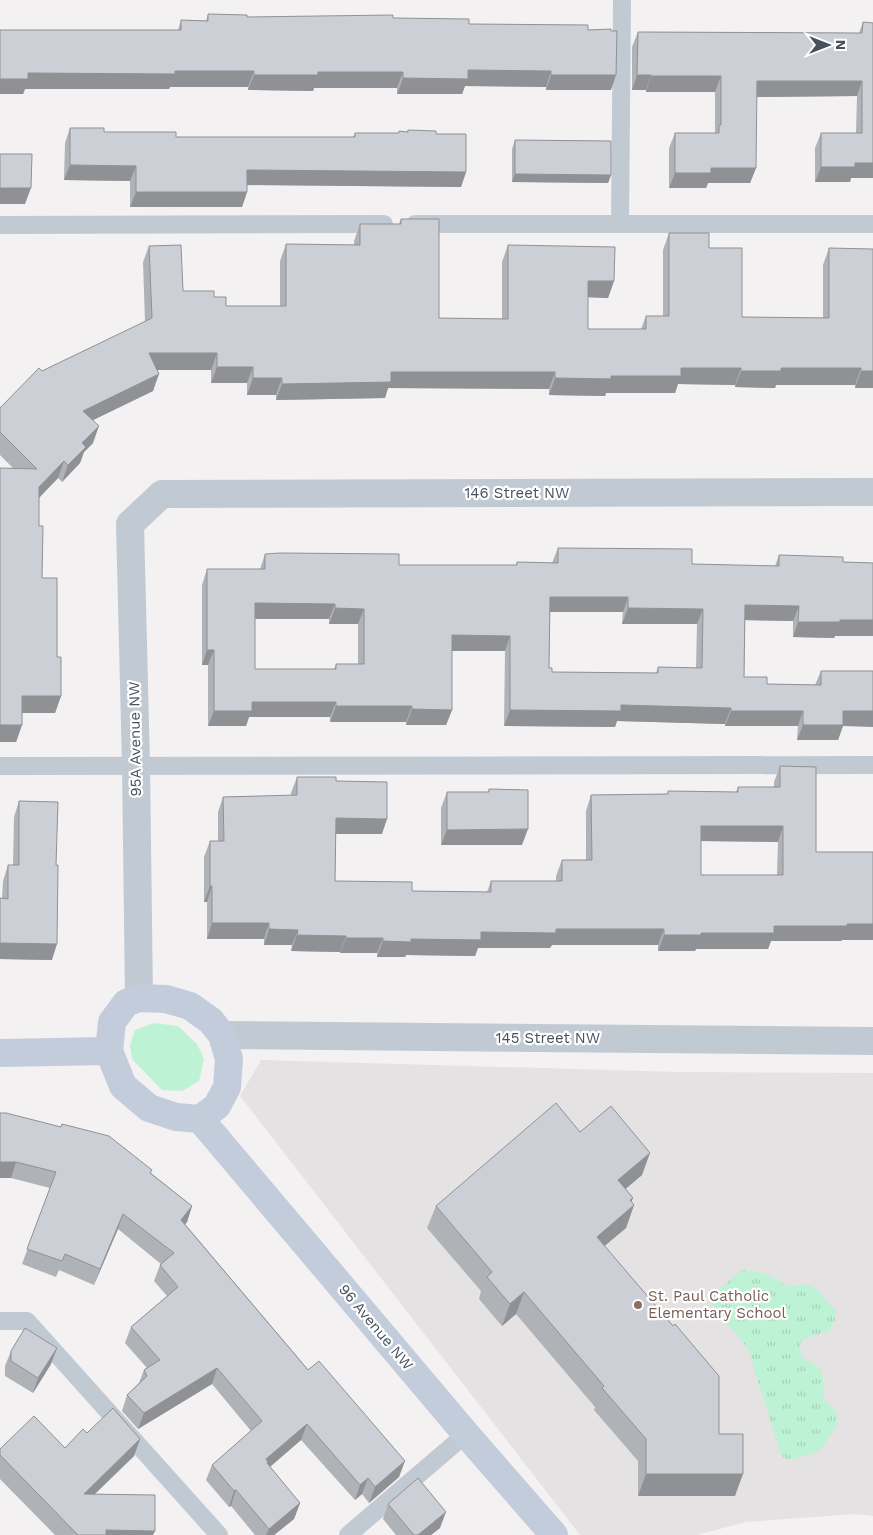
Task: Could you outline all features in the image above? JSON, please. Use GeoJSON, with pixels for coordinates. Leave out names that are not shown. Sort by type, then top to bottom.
{"type":"FeatureCollection","features":[{"type":"Feature","properties":{"kind":"street","name":"146 Street NW"},"geometry":{"type":"LineString","coordinates":[[162,494],[873,492]]}},
{"type":"Feature","properties":{"kind":"street","name":"95A Avenue NW"},"geometry":{"type":"LineString","coordinates":[[139,998],[130,524],[162,494]]}},
{"type":"Feature","properties":{"kind":"street"},"geometry":{"type":"LineString","coordinates":[[139,998],[166,999],[190,1006],[211,1021],[222,1035],[229,1059],[227,1087],[217,1106],[200,1119],[176,1117],[149,1108],[123,1086],[108,1051],[112,1022],[126,1003],[139,998]]}},
{"type":"Feature","properties":{"kind":"street","name":"145 Street NW"},"geometry":{"type":"LineString","coordinates":[[222,1035],[873,1041]]}},
{"type":"Feature","properties":{"kind":"street"},"geometry":{"type":"LineString","coordinates":[[0,1053],[108,1051]]}},
{"type":"Feature","properties":{"kind":"street","name":"96 Avenue NW"},"geometry":{"type":"LineString","coordinates":[[200,1119],[466,1434],[554,1535]]}},
{"type":"Feature","properties":{"kind":"lane"},"geometry":{"type":"LineString","coordinates":[[620,224],[622,0]]}},
{"type":"Feature","properties":{"kind":"lane"},"geometry":{"type":"LineString","coordinates":[[0,225],[873,224]]}},
{"type":"Feature","properties":{"kind":"lane"},"geometry":{"type":"LineString","coordinates":[[0,766],[873,765]]}},
{"type":"Feature","properties":{"kind":"lane"},"geometry":{"type":"LineString","coordinates":[[0,1321],[27,1320],[218,1535]]}},
{"type":"Feature","properties":{"kind":"lane"},"geometry":{"type":"LineString","coordinates":[[348,1535],[466,1434]]}},
{"type":"Feature","properties":{"kind":"shaded area","name":"St. Paul Catholic Elementary School"},"geometry":{"type":"Polygon","coordinates":[[[261,1060],[678,1072],[873,1073],[873,1516],[855,1514],[746,1522],[697,1535],[580,1535],[240,1096],[261,1060]]]}},
{"type":"Feature","properties":{"kind":"green space"},"geometry":{"type":"Polygon","coordinates":[[[154,1023],[178,1026],[197,1044],[204,1059],[199,1081],[182,1091],[162,1090],[132,1059],[130,1045],[135,1030],[154,1023]]]}},
{"type":"Feature","properties":{"kind":"green space"},"geometry":{"type":"Polygon","coordinates":[[[742,1270],[773,1277],[790,1287],[806,1284],[812,1286],[835,1309],[835,1321],[829,1331],[806,1338],[800,1343],[801,1356],[821,1370],[824,1400],[833,1408],[837,1416],[837,1425],[821,1450],[792,1460],[784,1458],[780,1452],[748,1349],[708,1299],[742,1270]]]}},
{"type":"Feature","properties":{"kind":"building"},"geometry":{"type":"Polygon","coordinates":[[[208,14],[247,15],[247,17],[393,15],[393,18],[469,19],[469,24],[588,25],[588,30],[611,29],[611,31],[617,31],[616,75],[551,75],[551,71],[468,70],[468,79],[403,78],[403,72],[318,72],[318,75],[254,75],[254,71],[175,71],[175,74],[28,73],[28,79],[0,79],[0,30],[181,30],[181,20],[208,21],[208,14]]]}},
{"type":"Feature","properties":{"kind":"building"},"geometry":{"type":"Polygon","coordinates":[[[863,22],[873,23],[873,163],[855,163],[855,167],[821,167],[821,133],[862,133],[862,81],[757,81],[756,168],[711,168],[711,173],[675,173],[675,133],[719,133],[719,125],[721,125],[721,76],[637,75],[638,32],[862,33],[863,22]]]}},
{"type":"Feature","properties":{"kind":"building"},"geometry":{"type":"Polygon","coordinates":[[[70,128],[104,128],[104,132],[176,132],[176,137],[355,137],[355,133],[399,133],[399,131],[408,132],[408,130],[436,131],[436,134],[466,134],[466,172],[247,170],[247,192],[136,192],[136,166],[70,165],[70,128]]]}},
{"type":"Feature","properties":{"kind":"building"},"geometry":{"type":"Polygon","coordinates":[[[515,140],[611,141],[611,175],[515,174],[515,140]]]}},
{"type":"Feature","properties":{"kind":"building"},"geometry":{"type":"Polygon","coordinates":[[[0,154],[32,154],[31,188],[0,188],[0,154]]]}},
{"type":"Feature","properties":{"kind":"building"},"geometry":{"type":"Polygon","coordinates":[[[401,219],[439,219],[439,318],[508,319],[508,245],[615,247],[614,281],[588,281],[588,329],[646,329],[646,316],[669,316],[669,233],[709,233],[709,248],[742,248],[742,317],[829,318],[829,248],[873,249],[873,371],[861,371],[861,368],[781,368],[781,371],[741,371],[741,368],[681,368],[681,376],[611,376],[611,379],[555,378],[555,372],[391,372],[391,382],[282,384],[282,378],[253,378],[253,367],[217,367],[217,353],[149,353],[159,374],[83,411],[99,426],[82,443],[86,447],[68,465],[64,461],[39,487],[39,526],[43,526],[42,578],[57,578],[57,657],[61,657],[61,696],[22,696],[22,725],[0,725],[0,468],[37,469],[0,432],[0,408],[39,368],[42,371],[152,318],[149,246],[181,245],[183,291],[214,291],[214,297],[226,297],[226,306],[286,306],[286,244],[360,245],[360,224],[401,224],[401,219]]]}},
{"type":"Feature","properties":{"kind":"building"},"geometry":{"type":"Polygon","coordinates":[[[558,548],[692,549],[692,564],[779,566],[779,555],[843,557],[843,562],[873,563],[873,620],[798,622],[799,606],[745,605],[744,677],[767,677],[767,684],[821,685],[821,671],[873,671],[873,711],[843,711],[843,725],[803,725],[803,711],[731,711],[731,708],[621,705],[621,711],[510,710],[510,636],[452,635],[452,710],[412,709],[412,706],[336,706],[336,702],[252,702],[252,711],[214,711],[214,650],[207,650],[207,569],[265,569],[265,554],[280,553],[399,554],[399,565],[517,565],[517,562],[558,563],[558,548]],[[550,597],[549,668],[552,668],[552,672],[658,673],[658,667],[702,668],[703,609],[628,608],[628,597],[550,597]],[[255,603],[255,669],[336,669],[336,664],[364,664],[364,609],[335,608],[335,604],[255,603]]]}},
{"type":"Feature","properties":{"kind":"building"},"geometry":{"type":"Polygon","coordinates":[[[780,766],[816,767],[816,852],[873,852],[873,924],[774,926],[774,933],[701,933],[701,935],[664,935],[664,929],[556,929],[556,933],[481,932],[481,940],[411,939],[411,942],[383,941],[383,938],[297,935],[298,930],[269,929],[269,923],[212,923],[210,841],[224,841],[223,797],[297,795],[297,777],[336,777],[336,781],[387,782],[387,819],[336,818],[335,881],[412,882],[412,891],[491,892],[491,881],[562,881],[562,860],[592,860],[591,795],[668,794],[668,791],[738,792],[738,787],[780,787],[780,766]],[[701,826],[701,875],[783,875],[783,826],[701,826]]]}},
{"type":"Feature","properties":{"kind":"building"},"geometry":{"type":"Polygon","coordinates":[[[489,789],[528,790],[528,829],[447,830],[447,792],[489,792],[489,789]]]}},
{"type":"Feature","properties":{"kind":"building"},"geometry":{"type":"Polygon","coordinates":[[[19,801],[58,802],[56,865],[58,865],[57,944],[0,943],[0,898],[8,899],[8,865],[19,865],[19,801]]]}},
{"type":"Feature","properties":{"kind":"building"},"geometry":{"type":"Polygon","coordinates":[[[556,1103],[580,1132],[611,1106],[650,1153],[618,1180],[633,1198],[630,1200],[634,1205],[597,1237],[673,1326],[675,1324],[719,1376],[719,1434],[743,1434],[743,1474],[646,1474],[646,1439],[602,1388],[604,1386],[524,1292],[510,1304],[487,1277],[492,1272],[436,1206],[556,1103]]]}},
{"type":"Feature","properties":{"kind":"building"},"geometry":{"type":"Polygon","coordinates":[[[0,1113],[61,1127],[62,1124],[109,1136],[152,1170],[150,1173],[192,1206],[181,1220],[308,1370],[319,1361],[405,1461],[375,1487],[368,1478],[360,1485],[307,1424],[266,1459],[267,1463],[300,1503],[269,1529],[212,1465],[262,1421],[217,1368],[144,1413],[127,1395],[147,1376],[144,1370],[160,1360],[131,1327],[178,1287],[160,1265],[174,1253],[123,1214],[100,1269],[65,1254],[62,1261],[27,1249],[56,1172],[16,1162],[0,1162],[0,1113]]]}},
{"type":"Feature","properties":{"kind":"building"},"geometry":{"type":"Polygon","coordinates":[[[25,1328],[57,1348],[38,1378],[11,1361],[11,1351],[25,1328]]]}},
{"type":"Feature","properties":{"kind":"building"},"geometry":{"type":"Polygon","coordinates":[[[113,1408],[140,1439],[84,1494],[155,1495],[155,1531],[106,1530],[106,1535],[78,1535],[0,1455],[0,1449],[34,1416],[65,1448],[83,1429],[87,1433],[113,1408]]]}},
{"type":"Feature","properties":{"kind":"building"},"geometry":{"type":"Polygon","coordinates":[[[418,1478],[446,1512],[418,1535],[414,1535],[388,1504],[418,1478]]]}},
{"type":"Feature","properties":{"kind":"place","name":"St. Paul Catholic Elementary School"},"geometry":{"type":"Point","coordinates":[638,1305]}}]}
